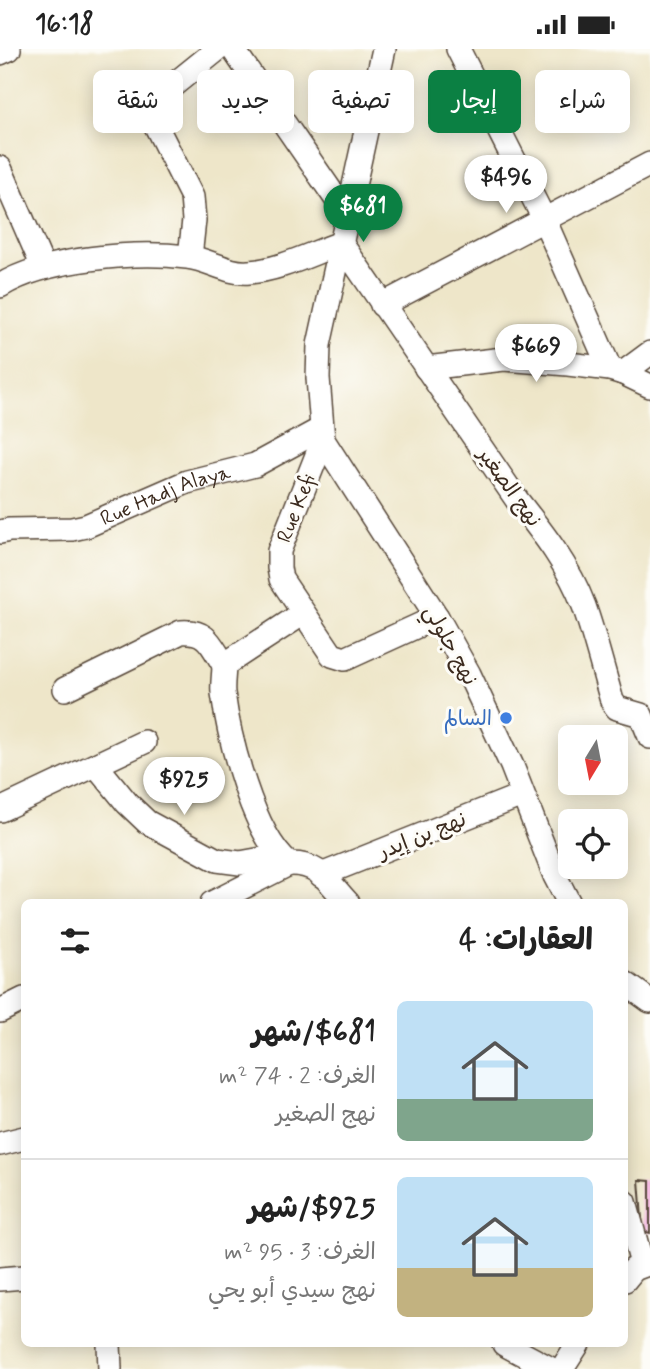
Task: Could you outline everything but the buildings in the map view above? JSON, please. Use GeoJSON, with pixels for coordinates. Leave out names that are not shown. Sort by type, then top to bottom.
{"type":"FeatureCollection","features":[{"type":"Feature","properties":{"kind":"street"},"geometry":{"type":"LineString","coordinates":[[0,53],[9,49]]}},
{"type":"Feature","properties":{"kind":"street"},"geometry":{"type":"LineString","coordinates":[[322,435],[319,345],[384,49]]}},
{"type":"Feature","properties":{"kind":"street"},"geometry":{"type":"LineString","coordinates":[[458,49],[617,371]]}},
{"type":"Feature","properties":{"kind":"street"},"geometry":{"type":"LineString","coordinates":[[190,257],[194,220],[192,197],[151,112],[156,99],[233,51],[346,213]]}},
{"type":"Feature","properties":{"kind":"street"},"geometry":{"type":"LineString","coordinates":[[382,305],[650,164]]}},
{"type":"Feature","properties":{"kind":"street"},"geometry":{"type":"LineString","coordinates":[[0,168],[43,267]]}},
{"type":"Feature","properties":{"kind":"street"},"geometry":{"type":"LineString","coordinates":[[0,286],[43,267],[101,258],[151,255],[190,257],[247,272],[272,267],[341,243]]}},
{"type":"Feature","properties":{"kind":"street","name":"نهج الصغير"},"geometry":{"type":"LineString","coordinates":[[341,243],[564,565],[583,605],[612,701],[617,708],[641,715],[650,737]]}},
{"type":"Feature","properties":{"kind":"street"},"geometry":{"type":"LineString","coordinates":[[617,371],[650,353]]}},
{"type":"Feature","properties":{"kind":"street"},"geometry":{"type":"LineString","coordinates":[[426,368],[504,359],[617,371],[650,386]]}},
{"type":"Feature","properties":{"kind":"street","name":"Rue Hadj Alaya"},"geometry":{"type":"LineString","coordinates":[[3,525],[72,529],[86,526],[187,482],[255,465],[322,435]]}},
{"type":"Feature","properties":{"kind":"street","name":"Rue Kefi"},"geometry":{"type":"LineString","coordinates":[[322,435],[279,551],[281,579],[302,614],[332,655],[345,659],[437,617]]}},
{"type":"Feature","properties":{"kind":"street","name":"نهج جلولي"},"geometry":{"type":"LineString","coordinates":[[322,435],[437,617],[469,674],[512,766],[555,876],[567,899]]}},
{"type":"Feature","properties":{"kind":"street"},"geometry":{"type":"LineString","coordinates":[[224,665],[302,614]]}},
{"type":"Feature","properties":{"kind":"street"},"geometry":{"type":"LineString","coordinates":[[65,689],[181,632],[200,633],[208,640],[224,665],[223,691],[248,793],[267,838],[284,860]]}},
{"type":"Feature","properties":{"kind":"street"},"geometry":{"type":"LineString","coordinates":[[0,810],[144,742]]}},
{"type":"Feature","properties":{"kind":"street"},"geometry":{"type":"LineString","coordinates":[[96,765],[127,803],[147,822],[217,860],[240,863],[284,860],[314,867],[344,899]]}},
{"type":"Feature","properties":{"kind":"street","name":"نهج بن إيدر"},"geometry":{"type":"LineString","coordinates":[[321,875],[522,795]]}},
{"type":"Feature","properties":{"kind":"street"},"geometry":{"type":"LineString","coordinates":[[219,899],[284,860]]}},
{"type":"Feature","properties":{"kind":"street"},"geometry":{"type":"LineString","coordinates":[[628,986],[650,1001]]}},
{"type":"Feature","properties":{"kind":"street"},"geometry":{"type":"LineString","coordinates":[[0,1011],[21,1000]]}},
{"type":"Feature","properties":{"kind":"street"},"geometry":{"type":"LineString","coordinates":[[0,1144],[21,1139]]}},
{"type":"Feature","properties":{"kind":"street"},"geometry":{"type":"LineString","coordinates":[[628,1222],[635,1268]]}},
{"type":"Feature","properties":{"kind":"street"},"geometry":{"type":"LineString","coordinates":[[0,1279],[21,1277]]}},
{"type":"Feature","properties":{"kind":"street"},"geometry":{"type":"LineString","coordinates":[[109,1347],[110,1369]]}},
{"type":"Feature","properties":{"kind":"street"},"geometry":{"type":"LineString","coordinates":[[511,1347],[551,1369]]}},
{"type":"Feature","properties":{"kind":"street"},"geometry":{"type":"LineString","coordinates":[[562,1369],[576,1347]]}},
{"type":"Feature","properties":{"kind":"place","name":"السالم"},"geometry":{"type":"Point","coordinates":[506,718]}}]}
